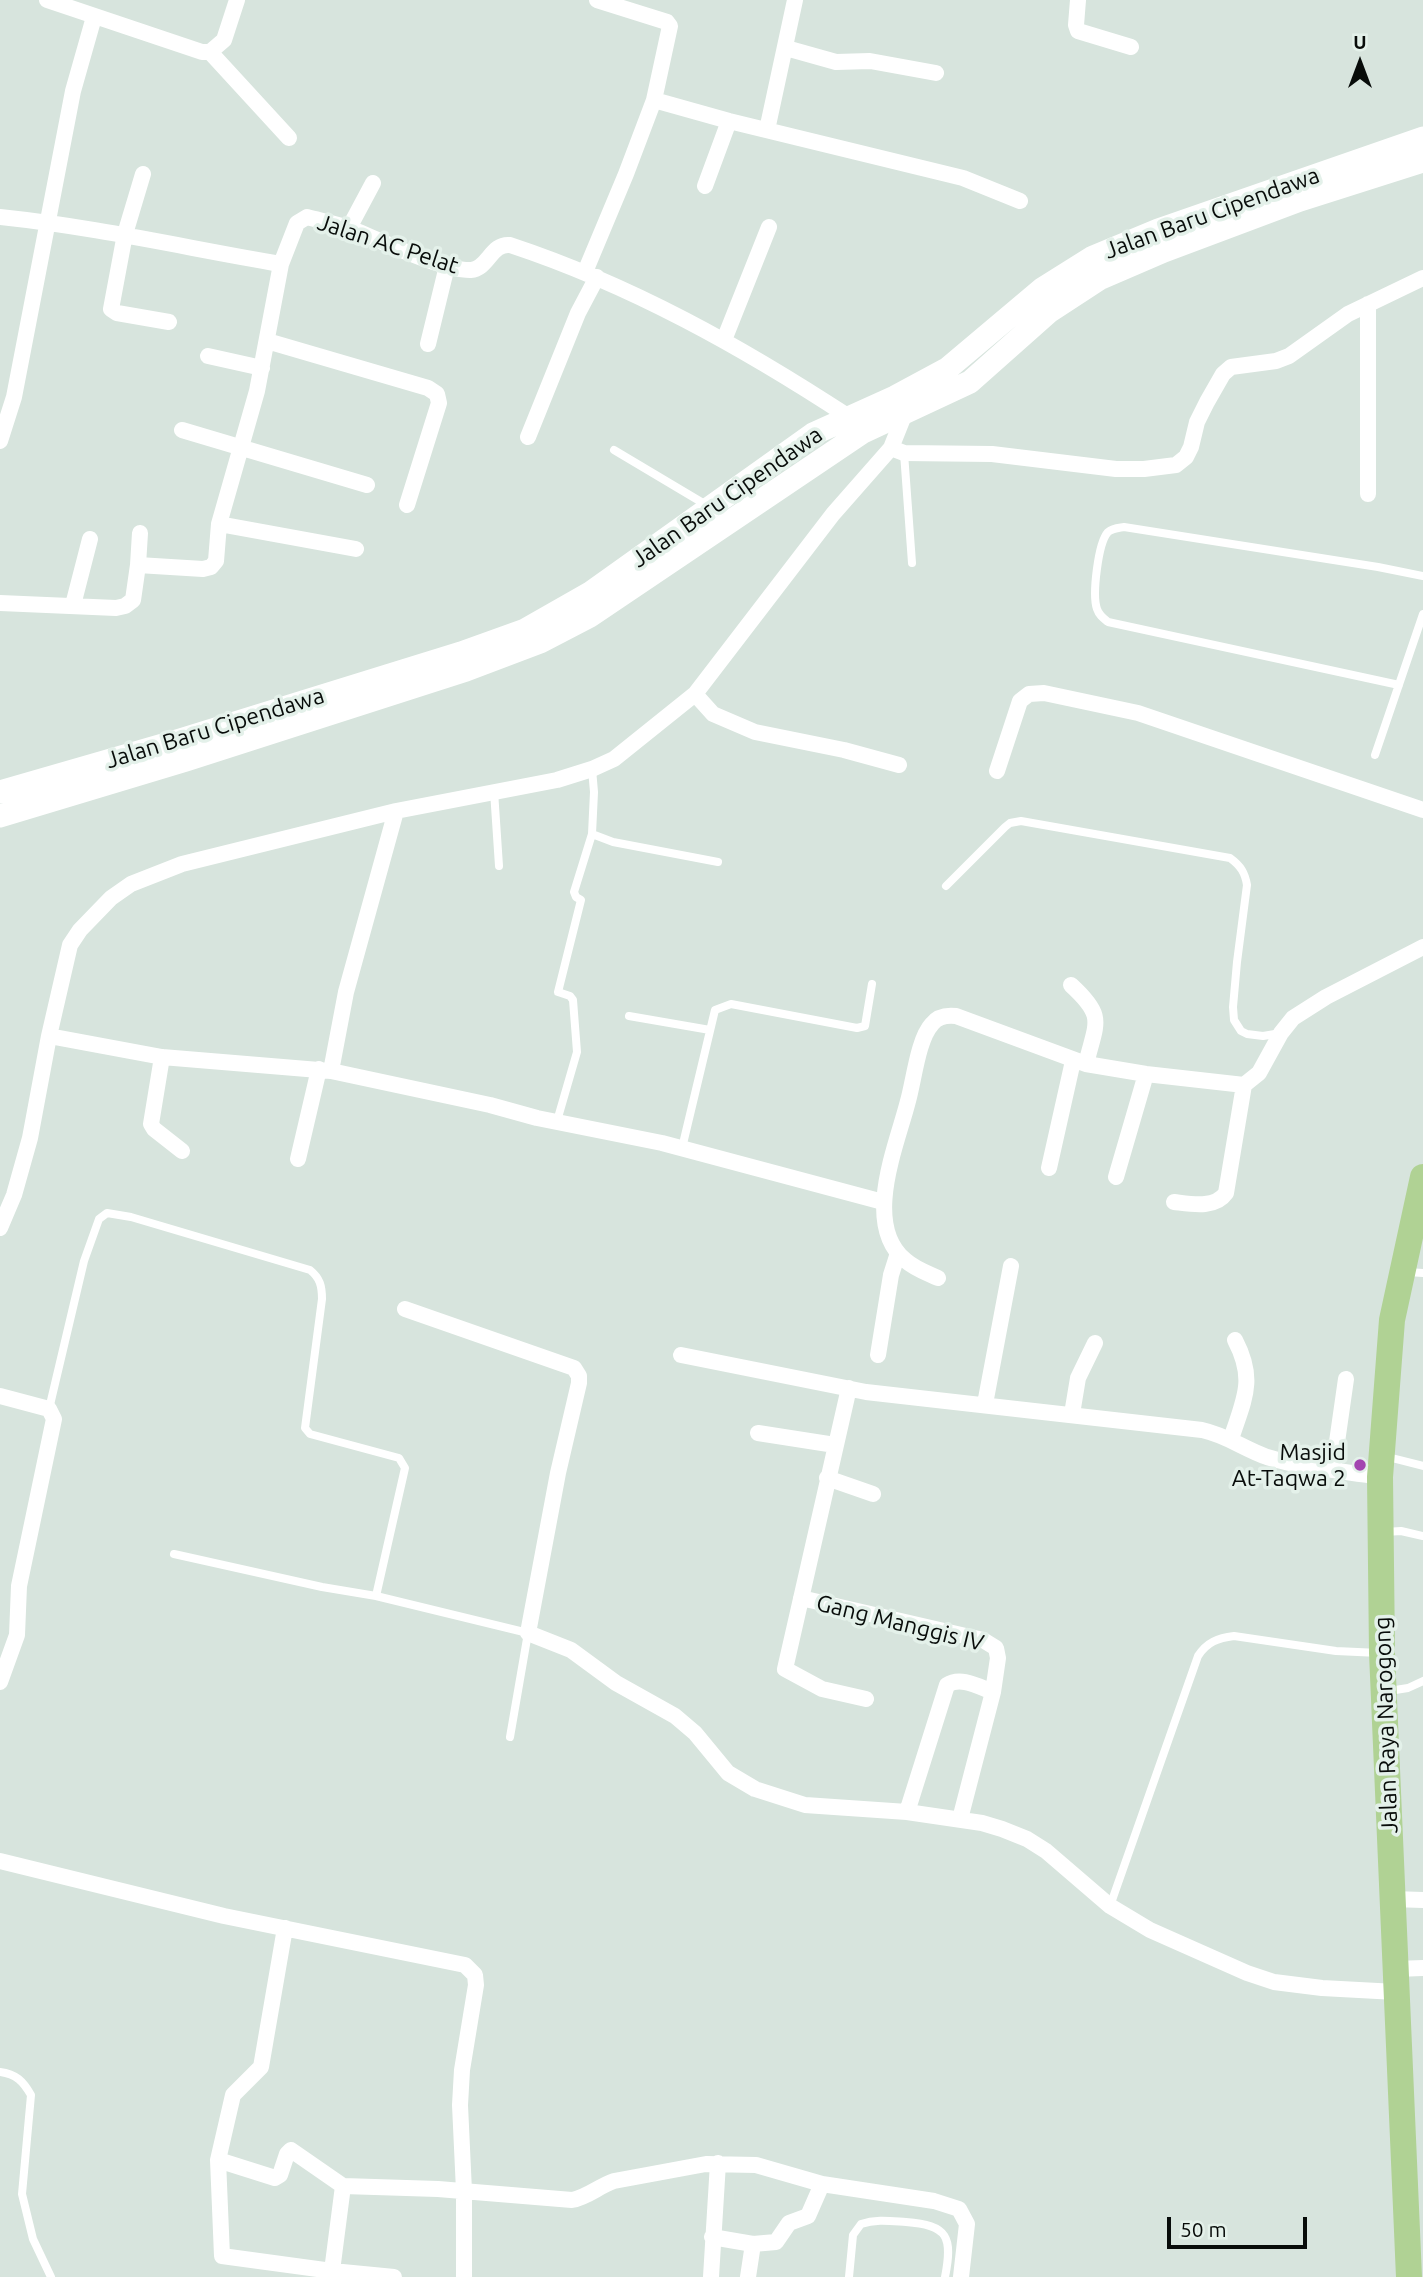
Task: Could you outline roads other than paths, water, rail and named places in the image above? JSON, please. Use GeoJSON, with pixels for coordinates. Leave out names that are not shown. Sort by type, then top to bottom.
{"type":"FeatureCollection","features":[{"type":"Feature","properties":{"kind":"main road","name":"Jalan Baru Cipendawa"},"geometry":{"type":"LineString","coordinates":[[0,816],[183,750],[464,662],[540,642],[590,616],[863,432],[947,369],[1042,289],[1093,257],[1171,226],[1423,138]]}},
{"type":"Feature","properties":{"kind":"main road","name":"Jalan Baru Cipendawa"},"geometry":{"type":"LineString","coordinates":[[464,662],[590,593],[708,506],[813,434],[849,416],[900,405],[970,382],[1050,311],[1099,279],[1164,251],[1300,200],[1423,161]]}},
{"type":"Feature","properties":{"kind":"main road","name":"Jalan Baru Cipendawa"},"geometry":{"type":"LineString","coordinates":[[0,792],[183,750]]}},
{"type":"Feature","properties":{"kind":"main road","name":"Jalan Raya Narogong"},"geometry":{"type":"LineString","coordinates":[[1413,2270],[1396,1980],[1382,1653],[1381,1466],[1392,1320],[1412,1272],[1423,1177]]}},
{"type":"Feature","properties":{"kind":"street"},"geometry":{"type":"LineString","coordinates":[[47,0],[202,52],[210,52],[224,40],[237,0]]}},
{"type":"Feature","properties":{"kind":"street"},"geometry":{"type":"LineString","coordinates":[[528,436],[578,313],[654,100],[670,26],[667,22],[597,0]]}},
{"type":"Feature","properties":{"kind":"street"},"geometry":{"type":"LineString","coordinates":[[767,130],[795,0]]}},
{"type":"Feature","properties":{"kind":"street"},"geometry":{"type":"LineString","coordinates":[[1078,0],[1078,31],[1131,47]]}},
{"type":"Feature","properties":{"kind":"street"},"geometry":{"type":"LineString","coordinates":[[0,441],[14,397],[73,90],[94,17]]}},
{"type":"Feature","properties":{"kind":"street"},"geometry":{"type":"LineString","coordinates":[[786,48],[836,62],[870,61],[936,73]]}},
{"type":"Feature","properties":{"kind":"street"},"geometry":{"type":"LineString","coordinates":[[210,52],[289,138]]}},
{"type":"Feature","properties":{"kind":"street"},"geometry":{"type":"LineString","coordinates":[[654,100],[962,178],[1020,201]]}},
{"type":"Feature","properties":{"kind":"street"},"geometry":{"type":"LineString","coordinates":[[705,186],[729,121]]}},
{"type":"Feature","properties":{"kind":"street"},"geometry":{"type":"LineString","coordinates":[[143,174],[125,234],[111,309],[117,313],[169,322]]}},
{"type":"Feature","properties":{"kind":"street"},"geometry":{"type":"LineString","coordinates":[[349,228],[373,183]]}},
{"type":"Feature","properties":{"kind":"street"},"geometry":{"type":"LineString","coordinates":[[0,217],[125,234],[281,264],[262,368],[219,524],[216,561],[211,567],[203,569],[138,565]]}},
{"type":"Feature","properties":{"kind":"street","name":"Jalan AC Pelat"},"geometry":{"type":"LineString","coordinates":[[281,264],[297,223],[307,217],[349,228],[447,266],[476,269],[503,244],[591,275]]}},
{"type":"Feature","properties":{"kind":"street"},"geometry":{"type":"LineString","coordinates":[[724,340],[769,227]]}},
{"type":"Feature","properties":{"kind":"street"},"geometry":{"type":"LineString","coordinates":[[428,344],[447,266]]}},
{"type":"Feature","properties":{"kind":"street"},"geometry":{"type":"LineString","coordinates":[[591,275],[724,340],[773,367],[849,416]]}},
{"type":"Feature","properties":{"kind":"street"},"geometry":{"type":"LineString","coordinates":[[898,451],[992,454],[1144,470],[1176,465],[1191,447],[1197,422],[1223,374],[1231,367],[1276,361],[1289,356],[1348,314],[1423,278]]}},
{"type":"Feature","properties":{"kind":"street"},"geometry":{"type":"LineString","coordinates":[[1368,304],[1368,494]]}},
{"type":"Feature","properties":{"kind":"street"},"geometry":{"type":"LineString","coordinates":[[267,341],[428,388],[437,394],[439,403],[407,505]]}},
{"type":"Feature","properties":{"kind":"street"},"geometry":{"type":"LineString","coordinates":[[208,356],[262,368]]}},
{"type":"Feature","properties":{"kind":"street"},"geometry":{"type":"LineString","coordinates":[[0,1228],[30,1138],[70,945],[80,930],[111,898],[131,884],[182,864],[396,811],[556,780],[592,769],[628,750],[695,695],[834,514],[898,451],[900,405]]}},
{"type":"Feature","properties":{"kind":"street"},"geometry":{"type":"LineString","coordinates":[[182,430],[367,485]]}},
{"type":"Feature","properties":{"kind":"street"},"geometry":{"type":"LineString","coordinates":[[219,524],[356,549]]}},
{"type":"Feature","properties":{"kind":"street"},"geometry":{"type":"LineString","coordinates":[[0,603],[116,608],[125,606],[133,600],[140,534]]}},
{"type":"Feature","properties":{"kind":"street"},"geometry":{"type":"LineString","coordinates":[[73,605],[90,539]]}},
{"type":"Feature","properties":{"kind":"street"},"geometry":{"type":"LineString","coordinates":[[997,771],[1020,701],[1029,694],[1044,693],[1138,713],[1423,810]]}},
{"type":"Feature","properties":{"kind":"street"},"geometry":{"type":"LineString","coordinates":[[695,695],[713,714],[755,732],[844,750],[899,765]]}},
{"type":"Feature","properties":{"kind":"street"},"geometry":{"type":"LineString","coordinates":[[298,1159],[345,1000],[396,811]]}},
{"type":"Feature","properties":{"kind":"street"},"geometry":{"type":"LineString","coordinates":[[939,1278],[912,1266],[898,1253],[888,1233],[883,1202],[923,1039],[934,1020],[944,1016],[956,1016],[1079,1063],[1146,1074],[1244,1084],[1255,1077],[1264,1066],[1288,1023],[1308,1008],[1423,947]]}},
{"type":"Feature","properties":{"kind":"street"},"geometry":{"type":"LineString","coordinates":[[1049,1168],[1079,1063],[1097,1015],[1091,1004],[1071,985]]}},
{"type":"Feature","properties":{"kind":"street"},"geometry":{"type":"LineString","coordinates":[[49,1036],[162,1057],[325,1070],[682,1148],[883,1202]]}},
{"type":"Feature","properties":{"kind":"street"},"geometry":{"type":"LineString","coordinates":[[162,1057],[151,1124],[182,1151]]}},
{"type":"Feature","properties":{"kind":"street"},"geometry":{"type":"LineString","coordinates":[[1116,1177],[1146,1074]]}},
{"type":"Feature","properties":{"kind":"street"},"geometry":{"type":"LineString","coordinates":[[1174,1202],[1209,1204],[1221,1200],[1227,1193],[1244,1084]]}},
{"type":"Feature","properties":{"kind":"street"},"geometry":{"type":"LineString","coordinates":[[878,1355],[886,1302],[898,1253]]}},
{"type":"Feature","properties":{"kind":"street"},"geometry":{"type":"LineString","coordinates":[[985,1404],[1011,1266]]}},
{"type":"Feature","properties":{"kind":"street"},"geometry":{"type":"LineString","coordinates":[[405,1309],[574,1368],[579,1376],[528,1633],[571,1650],[616,1683],[675,1716],[695,1732],[728,1773],[755,1788],[805,1805],[907,1812],[960,1819],[1002,1829],[1027,1839],[1046,1851],[1110,1906],[1150,1930],[1274,1982],[1322,1988],[1396,1980],[1423,1968]]}},
{"type":"Feature","properties":{"kind":"street"},"geometry":{"type":"LineString","coordinates":[[1231,1440],[1247,1382],[1247,1364],[1235,1340]]}},
{"type":"Feature","properties":{"kind":"street"},"geometry":{"type":"LineString","coordinates":[[1072,1414],[1078,1378],[1095,1342]]}},
{"type":"Feature","properties":{"kind":"street"},"geometry":{"type":"LineString","coordinates":[[681,1355],[849,1388],[938,1401],[985,1404],[1202,1430],[1216,1433],[1269,1458],[1333,1470],[1381,1466]]}},
{"type":"Feature","properties":{"kind":"street"},"geometry":{"type":"LineString","coordinates":[[1333,1470],[1346,1380]]}},
{"type":"Feature","properties":{"kind":"street","name":"Gang Manggis IV"},"geometry":{"type":"LineString","coordinates":[[849,1388],[785,1668],[822,1689],[866,1699]]}},
{"type":"Feature","properties":{"kind":"street"},"geometry":{"type":"LineString","coordinates":[[0,1396],[49,1409],[54,1419],[19,1586],[17,1635],[0,1682]]}},
{"type":"Feature","properties":{"kind":"street"},"geometry":{"type":"LineString","coordinates":[[758,1433],[835,1445]]}},
{"type":"Feature","properties":{"kind":"street"},"geometry":{"type":"LineString","coordinates":[[827,1478],[873,1494]]}},
{"type":"Feature","properties":{"kind":"street","name":"Gang Manggis IV"},"geometry":{"type":"LineString","coordinates":[[801,1598],[983,1640],[996,1648],[998,1658],[993,1692],[960,1819]]}},
{"type":"Feature","properties":{"kind":"street","name":"Gang Manggis IV"},"geometry":{"type":"LineString","coordinates":[[907,1812],[947,1685],[952,1681],[960,1681],[993,1692]]}},
{"type":"Feature","properties":{"kind":"street"},"geometry":{"type":"LineString","coordinates":[[0,1861],[224,1916],[465,1965],[471,1969],[476,1985],[462,2070],[460,2105],[464,2277]]}},
{"type":"Feature","properties":{"kind":"street"},"geometry":{"type":"LineString","coordinates":[[1392,1899],[1423,1900]]}},
{"type":"Feature","properties":{"kind":"street"},"geometry":{"type":"LineString","coordinates":[[285,1928],[261,2067],[233,2095],[218,2160],[222,2256],[394,2277]]}},
{"type":"Feature","properties":{"kind":"street"},"geometry":{"type":"LineString","coordinates":[[218,2160],[275,2178],[280,2175],[291,2150],[343,2186],[464,2191],[572,2200],[580,2199],[614,2181],[718,2163],[756,2165],[822,2183],[934,2201],[959,2209],[967,2224],[961,2277]]}},
{"type":"Feature","properties":{"kind":"street"},"geometry":{"type":"LineString","coordinates":[[711,2277],[718,2163]]}},
{"type":"Feature","properties":{"kind":"street"},"geometry":{"type":"LineString","coordinates":[[712,2237],[753,2244],[776,2242],[789,2223],[808,2216],[822,2183]]}},
{"type":"Feature","properties":{"kind":"street"},"geometry":{"type":"LineString","coordinates":[[332,2271],[343,2186]]}},
{"type":"Feature","properties":{"kind":"street"},"geometry":{"type":"LineString","coordinates":[[748,2277],[753,2244]]}},
{"type":"Feature","properties":{"kind":"lane"},"geometry":{"type":"LineString","coordinates":[[614,450],[708,506]]}},
{"type":"Feature","properties":{"kind":"lane"},"geometry":{"type":"LineString","coordinates":[[898,451],[912,563]]}},
{"type":"Feature","properties":{"kind":"lane"},"geometry":{"type":"LineString","coordinates":[[1399,685],[1108,622],[1101,617],[1095,597],[1095,582],[1104,538],[1114,528],[1124,527],[1423,576]]}},
{"type":"Feature","properties":{"kind":"lane"},"geometry":{"type":"LineString","coordinates":[[1375,755],[1423,614]]}},
{"type":"Feature","properties":{"kind":"lane"},"geometry":{"type":"LineString","coordinates":[[557,1121],[577,1052],[573,1000],[570,996],[558,992],[581,900],[576,897],[574,891],[592,834],[592,769]]}},
{"type":"Feature","properties":{"kind":"lane"},"geometry":{"type":"LineString","coordinates":[[494,790],[499,866]]}},
{"type":"Feature","properties":{"kind":"lane"},"geometry":{"type":"LineString","coordinates":[[947,886],[1010,822],[1021,821],[1230,858],[1245,873],[1247,885],[1237,962],[1234,1020],[1241,1031],[1247,1034],[1263,1036],[1281,1033]]}},
{"type":"Feature","properties":{"kind":"lane"},"geometry":{"type":"LineString","coordinates":[[592,834],[613,842],[718,862]]}},
{"type":"Feature","properties":{"kind":"lane"},"geometry":{"type":"LineString","coordinates":[[682,1148],[715,1010],[731,1004],[857,1028],[864,1026],[872,984]]}},
{"type":"Feature","properties":{"kind":"lane"},"geometry":{"type":"LineString","coordinates":[[629,1016],[710,1030]]}},
{"type":"Feature","properties":{"kind":"lane"},"geometry":{"type":"LineString","coordinates":[[49,1409],[84,1261],[99,1219],[107,1213],[131,1217],[310,1270],[317,1275],[321,1299],[304,1428],[310,1434],[399,1458],[405,1468],[376,1596]]}},
{"type":"Feature","properties":{"kind":"lane"},"geometry":{"type":"LineString","coordinates":[[1381,1466],[1423,1466]]}},
{"type":"Feature","properties":{"kind":"lane"},"geometry":{"type":"LineString","coordinates":[[1381,1532],[1401,1531],[1423,1536]]}},
{"type":"Feature","properties":{"kind":"lane"},"geometry":{"type":"LineString","coordinates":[[174,1554],[321,1587],[376,1596],[528,1633],[510,1737]]}},
{"type":"Feature","properties":{"kind":"lane"},"geometry":{"type":"LineString","coordinates":[[1110,1906],[1198,1656],[1204,1647],[1222,1638],[1234,1636],[1336,1651],[1382,1653]]}},
{"type":"Feature","properties":{"kind":"lane"},"geometry":{"type":"LineString","coordinates":[[1384,1692],[1408,1688],[1423,1681]]}},
{"type":"Feature","properties":{"kind":"lane"},"geometry":{"type":"LineString","coordinates":[[0,2072],[11,2073],[24,2082],[31,2095],[22,2194],[33,2239],[51,2277]]}},
{"type":"Feature","properties":{"kind":"lane"},"geometry":{"type":"LineString","coordinates":[[849,2277],[853,2235],[861,2224],[886,2220],[926,2224],[942,2232],[948,2252],[945,2277]]}},
{"type":"Feature","properties":{"kind":"place","name":"Masjid At-Taqwa 2"},"geometry":{"type":"Point","coordinates":[1360,1465]}}]}
